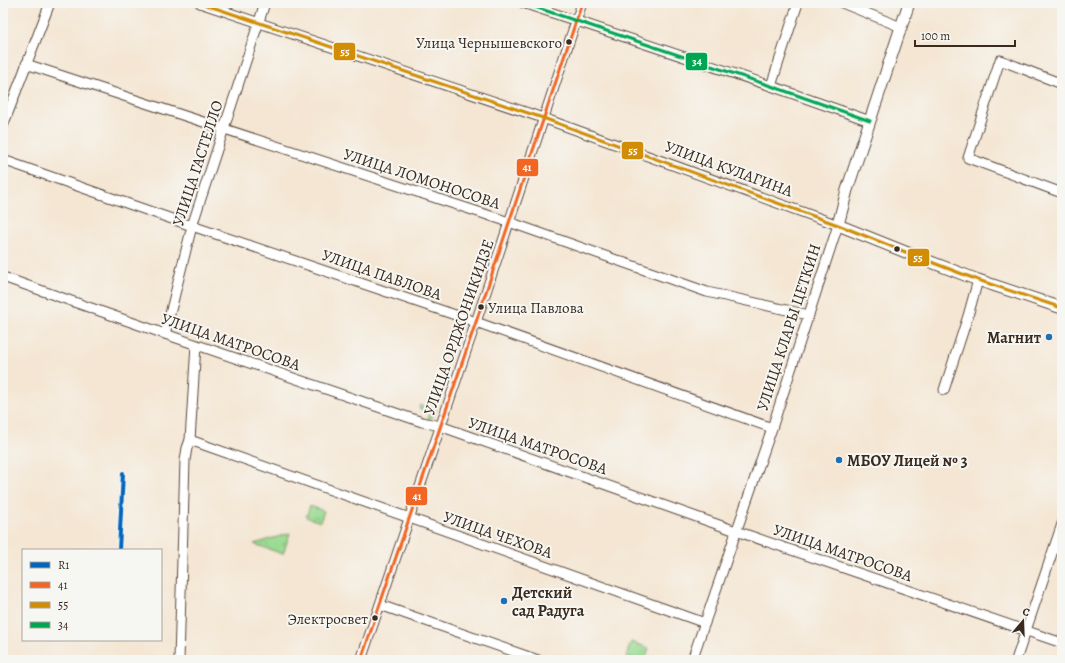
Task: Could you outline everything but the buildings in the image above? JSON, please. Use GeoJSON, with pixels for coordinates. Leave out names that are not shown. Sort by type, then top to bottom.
{"type":"FeatureCollection","features":[{"type":"Feature","properties":{"kind":"main road","name":"УЛИЦА КЛАРЫ ЦЕТКИН"},"geometry":{"type":"LineString","coordinates":[[838,225],[847,190],[909,3]]}},
{"type":"Feature","properties":{"kind":"main road","name":"УЛИЦА КУЛАГИНА"},"geometry":{"type":"LineString","coordinates":[[838,225],[978,280],[1062,308]]}},
{"type":"Feature","properties":{"kind":"street"},"geometry":{"type":"LineString","coordinates":[[3,126],[50,3]]}},
{"type":"Feature","properties":{"kind":"street","name":"УЛИЦА КУЛАГИНА"},"geometry":{"type":"LineString","coordinates":[[200,3],[543,118],[838,225]]}},
{"type":"Feature","properties":{"kind":"street","name":"УЛИЦА ГАСТЕЛЛО"},"geometry":{"type":"LineString","coordinates":[[165,334],[192,226],[265,3]]}},
{"type":"Feature","properties":{"kind":"street"},"geometry":{"type":"LineString","coordinates":[[523,3],[870,121]]}},
{"type":"Feature","properties":{"kind":"street","name":"УЛИЦА ОРДЖОНИКИДЗЕ"},"geometry":{"type":"LineString","coordinates":[[361,660],[410,519],[582,3]]}},
{"type":"Feature","properties":{"kind":"street"},"geometry":{"type":"LineString","coordinates":[[770,86],[798,3]]}},
{"type":"Feature","properties":{"kind":"street"},"geometry":{"type":"LineString","coordinates":[[842,3],[901,27]]}},
{"type":"Feature","properties":{"kind":"street"},"geometry":{"type":"LineString","coordinates":[[1062,84],[1000,60],[968,158],[1062,193]]}},
{"type":"Feature","properties":{"kind":"street","name":"УЛИЦА ЛОМОНОСОВА"},"geometry":{"type":"LineString","coordinates":[[26,64],[509,222],[707,292],[809,315]]}},
{"type":"Feature","properties":{"kind":"street","name":"УЛИЦА ПАВЛОВА"},"geometry":{"type":"LineString","coordinates":[[3,160],[192,226],[476,322],[772,428]]}},
{"type":"Feature","properties":{"kind":"street","name":"УЛИЦА КЛАРЫ ЦЕТКИН"},"geometry":{"type":"LineString","coordinates":[[692,660],[772,428],[838,225]]}},
{"type":"Feature","properties":{"kind":"street","name":"УЛИЦА МАТРОСОВА"},"geometry":{"type":"LineString","coordinates":[[3,277],[196,345],[422,422],[440,426],[736,531],[1062,643]]}},
{"type":"Feature","properties":{"kind":"street"},"geometry":{"type":"LineString","coordinates":[[944,390],[978,280]]}},
{"type":"Feature","properties":{"kind":"street"},"geometry":{"type":"LineString","coordinates":[[179,660],[185,460],[190,440],[196,345]]}},
{"type":"Feature","properties":{"kind":"street","name":"УЛИЦА ЧЕХОВА"},"geometry":{"type":"LineString","coordinates":[[190,440],[705,623]]}},
{"type":"Feature","properties":{"kind":"street"},"geometry":{"type":"LineString","coordinates":[[1016,660],[1062,524]]}},
{"type":"Feature","properties":{"kind":"street"},"geometry":{"type":"LineString","coordinates":[[380,605],[538,660]]}},
{"type":"Feature","properties":{"kind":"green space"},"geometry":{"type":"Polygon","coordinates":[[[420,405],[436,411],[431,419],[428,419],[430,412],[419,409],[420,405]]]}},
{"type":"Feature","properties":{"kind":"green space"},"geometry":{"type":"Polygon","coordinates":[[[310,506],[324,511],[320,522],[306,517],[310,506]]]}},
{"type":"Feature","properties":{"kind":"green space"},"geometry":{"type":"Polygon","coordinates":[[[290,533],[283,554],[254,544],[290,533]]]}},
{"type":"Feature","properties":{"kind":"green space"},"geometry":{"type":"Polygon","coordinates":[[[631,642],[649,648],[645,660],[638,660],[626,656],[631,642]]]}},
{"type":"Feature","properties":{"kind":"transit line","name":"55"},"geometry":{"type":"LineString","coordinates":[[200,3],[543,118],[838,225],[978,280],[1062,308]]}},
{"type":"Feature","properties":{"kind":"transit line","name":"34"},"geometry":{"type":"LineString","coordinates":[[523,3],[771,86],[870,121]]}},
{"type":"Feature","properties":{"kind":"transit line","name":"41"},"geometry":{"type":"LineString","coordinates":[[361,660],[476,322],[582,3]]}},
{"type":"Feature","properties":{"kind":"transit line","name":"R1"},"geometry":{"type":"LineString","coordinates":[[119,549],[123,473]]}},
{"type":"Feature","properties":{"kind":"place","name":"Улица Чернышевского"},"geometry":{"type":"Point","coordinates":[569,42]}},
{"type":"Feature","properties":{"kind":"place","name":"Улица Павлова"},"geometry":{"type":"Point","coordinates":[481,307]}},
{"type":"Feature","properties":{"kind":"place","name":"Магнит"},"geometry":{"type":"Point","coordinates":[1049,337]}},
{"type":"Feature","properties":{"kind":"place","name":"МБОУ Лицей № 3"},"geometry":{"type":"Point","coordinates":[839,460]}},
{"type":"Feature","properties":{"kind":"place","name":"Детский сад Радуга"},"geometry":{"type":"Point","coordinates":[504,601]}},
{"type":"Feature","properties":{"kind":"place","name":"Электросвет"},"geometry":{"type":"Point","coordinates":[375,618]}}]}
